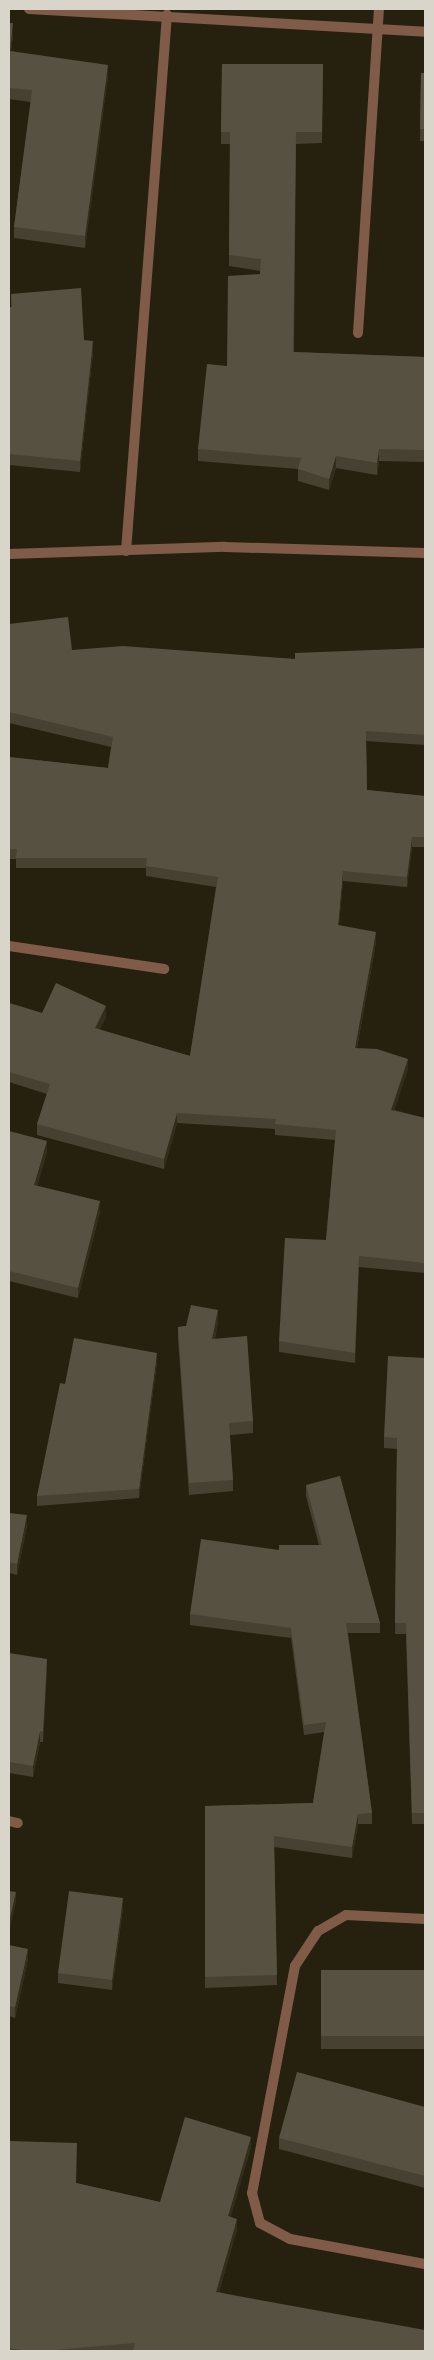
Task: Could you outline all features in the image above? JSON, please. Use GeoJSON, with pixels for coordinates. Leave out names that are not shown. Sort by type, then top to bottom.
{"type":"FeatureCollection","features":[{"type":"Feature","properties":{"kind":"street"},"geometry":{"type":"LineString","coordinates":[[29,9],[168,15],[425,32]]}},
{"type":"Feature","properties":{"kind":"street"},"geometry":{"type":"LineString","coordinates":[[358,333],[379,9]]}},
{"type":"Feature","properties":{"kind":"street"},"geometry":{"type":"LineString","coordinates":[[126,551],[168,15]]}},
{"type":"Feature","properties":{"kind":"street"},"geometry":{"type":"LineString","coordinates":[[9,554],[225,547],[425,553]]}},
{"type":"Feature","properties":{"kind":"street"},"geometry":{"type":"LineString","coordinates":[[9,946],[164,969]]}},
{"type":"Feature","properties":{"kind":"street"},"geometry":{"type":"LineString","coordinates":[[425,1919],[346,1915],[318,1931],[295,1966],[252,2193],[260,2223],[290,2239],[425,2264]]}},
{"type":"Feature","properties":{"kind":"building"},"geometry":{"type":"Polygon","coordinates":[[[9,23],[13,23],[10,51],[108,65],[85,236],[14,227],[32,90],[9,88],[9,23]]]}},
{"type":"Feature","properties":{"kind":"building"},"geometry":{"type":"Polygon","coordinates":[[[222,64],[323,64],[322,132],[296,132],[293,352],[425,357],[425,450],[379,449],[377,463],[336,456],[329,479],[298,469],[301,458],[198,449],[207,364],[227,366],[228,276],[260,274],[261,259],[229,255],[230,132],[221,132],[222,64]]]}},
{"type":"Feature","properties":{"kind":"building"},"geometry":{"type":"Polygon","coordinates":[[[421,73],[425,73],[425,129],[420,129],[421,73]]]}},
{"type":"Feature","properties":{"kind":"building"},"geometry":{"type":"Polygon","coordinates":[[[81,288],[84,340],[93,341],[80,461],[9,454],[9,307],[12,307],[11,294],[81,288]]]}},
{"type":"Feature","properties":{"kind":"building"},"geometry":{"type":"Polygon","coordinates":[[[68,617],[72,650],[123,646],[295,659],[295,653],[425,648],[425,735],[366,731],[367,790],[425,796],[425,837],[412,837],[407,877],[343,871],[338,925],[376,932],[355,1048],[377,1049],[408,1059],[391,1110],[425,1118],[425,1263],[359,1256],[355,1353],[279,1341],[285,1238],[326,1240],[336,1130],[275,1124],[276,1119],[177,1113],[164,1159],[37,1124],[50,1084],[9,1072],[9,1003],[42,1013],[56,983],[106,1006],[95,1028],[190,1056],[218,877],[146,866],[147,858],[16,858],[17,849],[9,849],[9,757],[108,768],[113,737],[9,712],[9,624],[68,617]]]}},
{"type":"Feature","properties":{"kind":"building"},"geometry":{"type":"Polygon","coordinates":[[[9,1131],[47,1141],[34,1185],[100,1201],[78,1288],[9,1271],[9,1131]]]}},
{"type":"Feature","properties":{"kind":"building"},"geometry":{"type":"Polygon","coordinates":[[[191,1305],[218,1310],[212,1339],[247,1336],[253,1421],[229,1423],[233,1480],[189,1483],[178,1327],[186,1326],[191,1305]]]}},
{"type":"Feature","properties":{"kind":"building"},"geometry":{"type":"Polygon","coordinates":[[[74,1338],[157,1353],[139,1489],[37,1496],[60,1383],[65,1384],[74,1338]]]}},
{"type":"Feature","properties":{"kind":"building"},"geometry":{"type":"Polygon","coordinates":[[[388,1356],[425,1358],[425,1813],[412,1813],[406,1623],[395,1623],[397,1438],[384,1437],[388,1356]]]}},
{"type":"Feature","properties":{"kind":"building"},"geometry":{"type":"Polygon","coordinates":[[[340,1476],[380,1623],[346,1623],[372,1813],[358,1814],[352,1847],[274,1836],[277,1975],[205,1977],[205,1806],[313,1803],[326,1722],[304,1725],[291,1628],[190,1614],[201,1539],[279,1550],[279,1545],[322,1545],[306,1485],[340,1476]]]}},
{"type":"Feature","properties":{"kind":"building"},"geometry":{"type":"Polygon","coordinates":[[[9,1513],[27,1515],[17,1564],[9,1562],[9,1513]]]}},
{"type":"Feature","properties":{"kind":"building"},"geometry":{"type":"Polygon","coordinates":[[[9,1653],[47,1659],[43,1731],[40,1731],[33,1766],[9,1762],[9,1653]]]}},
{"type":"Feature","properties":{"kind":"building"},"geometry":{"type":"Polygon","coordinates":[[[9,1891],[16,1892],[9,1923],[9,1891]]]}},
{"type":"Feature","properties":{"kind":"building"},"geometry":{"type":"Polygon","coordinates":[[[69,1891],[123,1898],[112,1980],[58,1973],[69,1891]]]}},
{"type":"Feature","properties":{"kind":"building"},"geometry":{"type":"Polygon","coordinates":[[[9,1945],[28,1949],[15,2007],[9,2006],[9,1945]]]}},
{"type":"Feature","properties":{"kind":"building"},"geometry":{"type":"Polygon","coordinates":[[[321,1970],[425,1970],[425,2036],[321,2036],[321,1970]]]}},
{"type":"Feature","properties":{"kind":"building"},"geometry":{"type":"Polygon","coordinates":[[[297,2072],[425,2107],[425,2176],[279,2138],[297,2072]]]}},
{"type":"Feature","properties":{"kind":"building"},"geometry":{"type":"Polygon","coordinates":[[[185,2117],[251,2137],[228,2216],[237,2219],[216,2292],[425,2330],[425,2351],[133,2351],[135,2343],[44,2351],[9,2348],[9,2141],[77,2143],[76,2183],[160,2202],[185,2117]]]}}]}
